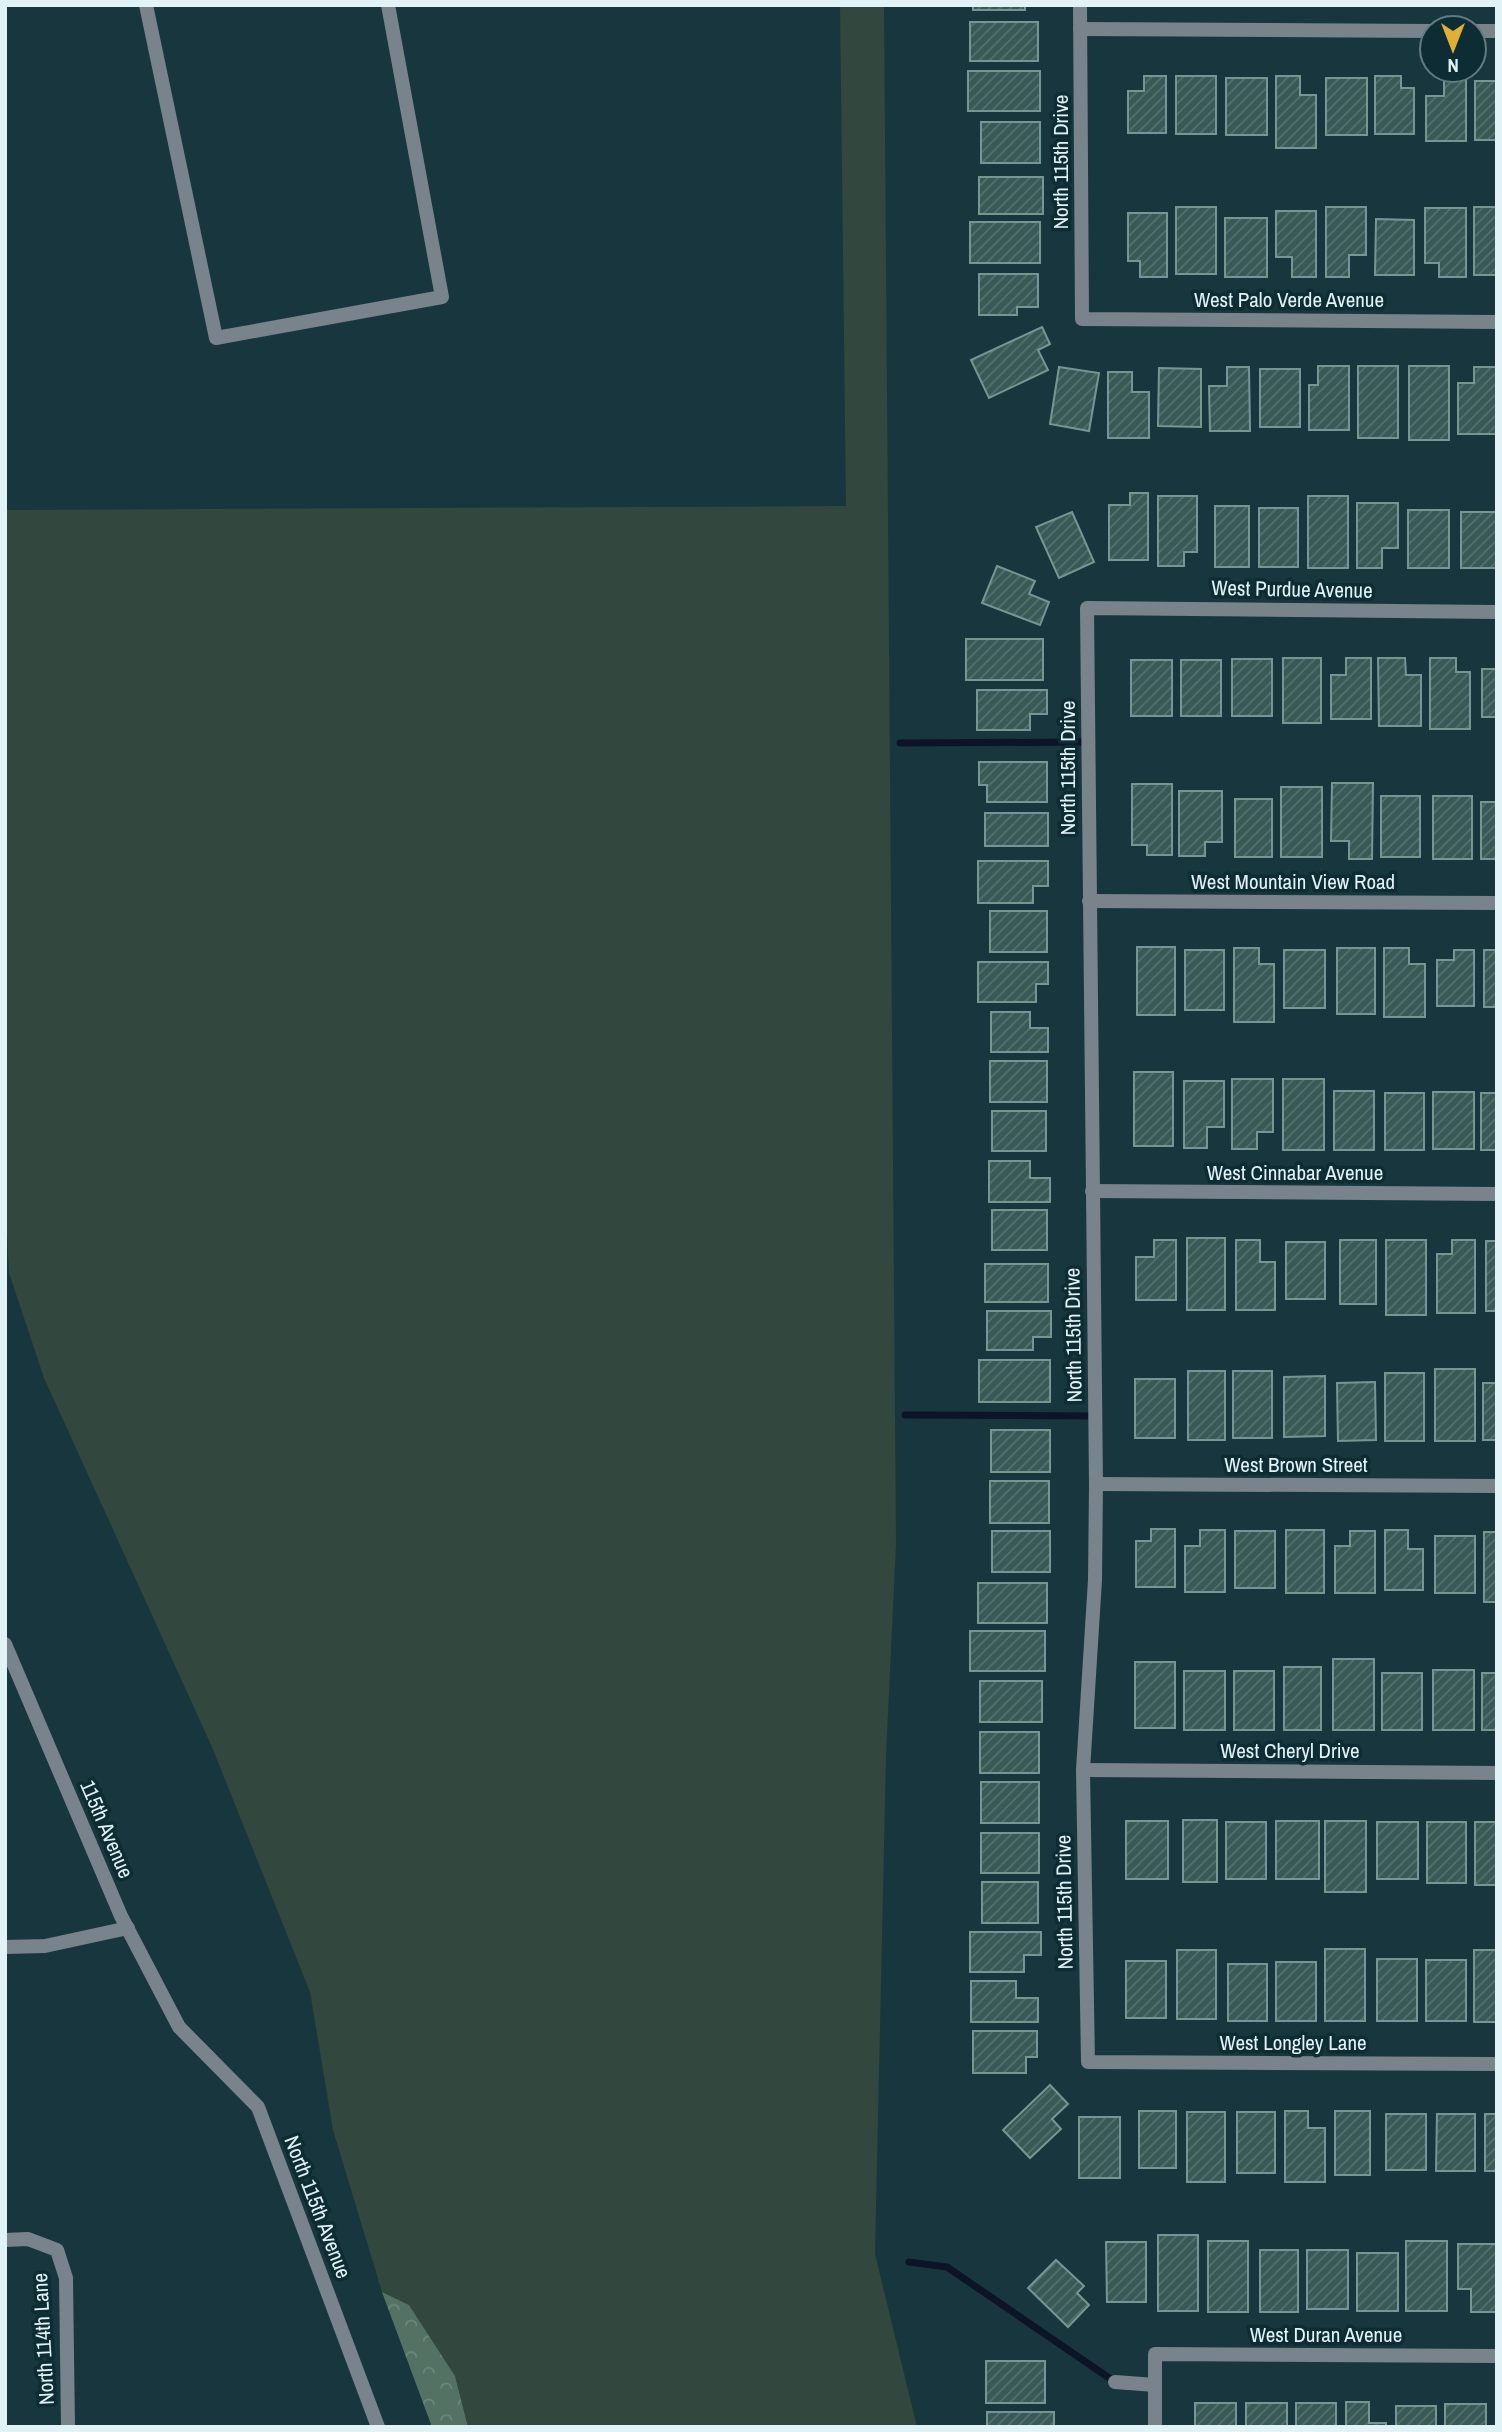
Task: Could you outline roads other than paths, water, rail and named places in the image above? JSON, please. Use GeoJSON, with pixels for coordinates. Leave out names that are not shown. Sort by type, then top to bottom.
{"type":"FeatureCollection","features":[{"type":"Feature","properties":{"kind":"street"},"geometry":{"type":"LineString","coordinates":[[146,5],[216,338],[442,297],[388,5]]}},
{"type":"Feature","properties":{"kind":"street","name":"North 115th Drive"},"geometry":{"type":"LineString","coordinates":[[1080,5],[1082,319]]}},
{"type":"Feature","properties":{"kind":"street"},"geometry":{"type":"LineString","coordinates":[[1080,29],[1418,31]]}},
{"type":"Feature","properties":{"kind":"street","name":"West Palo Verde Avenue"},"geometry":{"type":"LineString","coordinates":[[1082,319],[1497,321]]}},
{"type":"Feature","properties":{"kind":"street","name":"North 115th Drive"},"geometry":{"type":"LineString","coordinates":[[1087,608],[1096,1484],[1095,1580],[1083,1770],[1088,2062]]}},
{"type":"Feature","properties":{"kind":"street","name":"West Purdue Avenue"},"geometry":{"type":"LineString","coordinates":[[1087,608],[1497,612]]}},
{"type":"Feature","properties":{"kind":"street","name":"West Mountain View Road"},"geometry":{"type":"LineString","coordinates":[[1089,901],[1497,903]]}},
{"type":"Feature","properties":{"kind":"street","name":"West Cinnabar Avenue"},"geometry":{"type":"LineString","coordinates":[[1092,1191],[1497,1194]]}},
{"type":"Feature","properties":{"kind":"street","name":"West Brown Street"},"geometry":{"type":"LineString","coordinates":[[1096,1484],[1497,1486]]}},
{"type":"Feature","properties":{"kind":"street","name":"115th Avenue"},"geometry":{"type":"LineString","coordinates":[[5,1644],[128,1928],[179,2027]]}},
{"type":"Feature","properties":{"kind":"street","name":"West Cheryl Drive"},"geometry":{"type":"LineString","coordinates":[[1083,1770],[1497,1773]]}},
{"type":"Feature","properties":{"kind":"street"},"geometry":{"type":"LineString","coordinates":[[5,1947],[45,1946],[128,1928]]}},
{"type":"Feature","properties":{"kind":"street","name":"North 115th Avenue"},"geometry":{"type":"LineString","coordinates":[[179,2027],[258,2107],[378,2427]]}},
{"type":"Feature","properties":{"kind":"street","name":"West Longley Lane"},"geometry":{"type":"LineString","coordinates":[[1088,2062],[1497,2064]]}},
{"type":"Feature","properties":{"kind":"street","name":"North 114th Lane"},"geometry":{"type":"LineString","coordinates":[[5,2240],[28,2239],[57,2250],[66,2278],[68,2427]]}},
{"type":"Feature","properties":{"kind":"street","name":"West Duran Avenue"},"geometry":{"type":"LineString","coordinates":[[1154,2385],[1154,2354],[1497,2356]]}},
{"type":"Feature","properties":{"kind":"street"},"geometry":{"type":"LineString","coordinates":[[1115,2382],[1154,2385],[1155,2427]]}},
{"type":"Feature","properties":{"kind":"waterway"},"geometry":{"type":"LineString","coordinates":[[900,743],[1088,742]]}},
{"type":"Feature","properties":{"kind":"waterway"},"geometry":{"type":"LineString","coordinates":[[905,1415],[1095,1416]]}},
{"type":"Feature","properties":{"kind":"waterway"},"geometry":{"type":"LineString","coordinates":[[909,2262],[947,2267],[1115,2382]]}}]}
